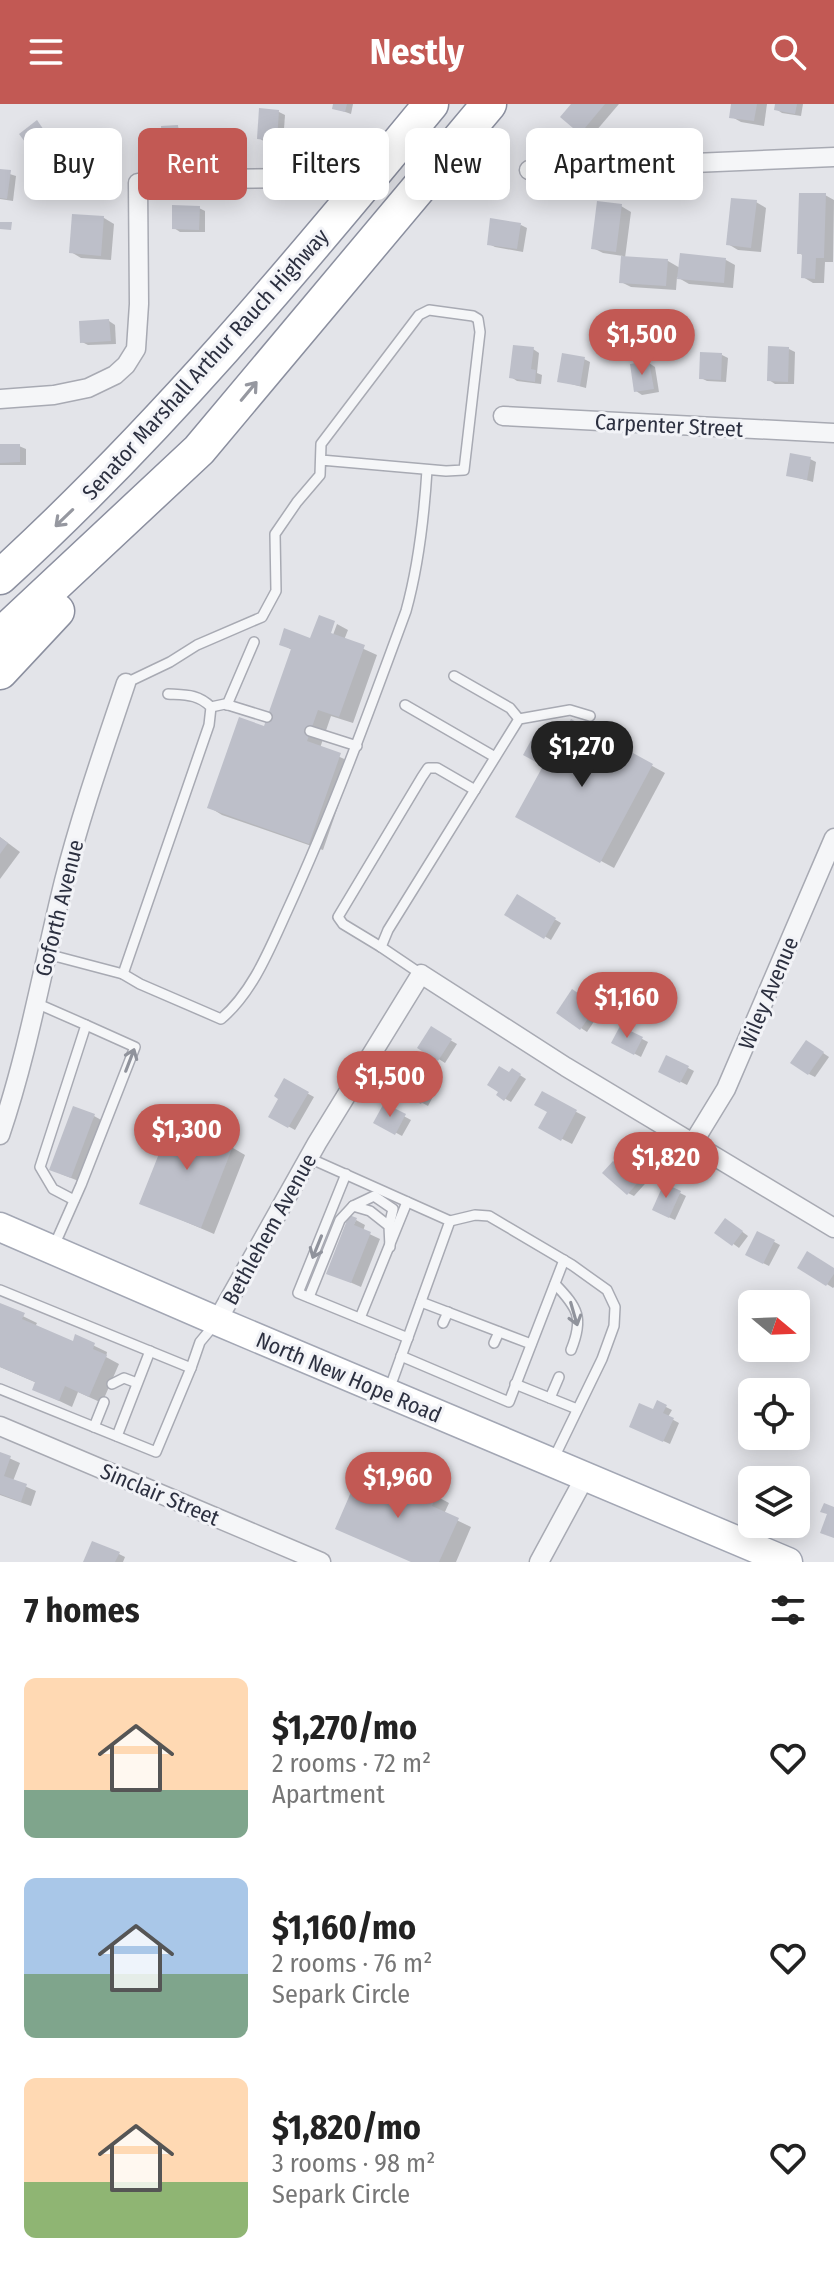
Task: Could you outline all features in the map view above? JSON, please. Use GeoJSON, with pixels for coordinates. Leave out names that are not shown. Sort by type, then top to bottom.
{"type":"FeatureCollection","features":[{"type":"Feature","properties":{"kind":"highway","name":"Senator Marshall Arthur Rauch Highway"},"geometry":{"type":"LineString","coordinates":[[0,577],[68,515],[159,420],[298,265],[431,104]]}},
{"type":"Feature","properties":{"kind":"highway","name":"Senator Marshall Arthur Rauch Highway"},"geometry":{"type":"LineString","coordinates":[[0,636],[199,450],[489,104]]}},
{"type":"Feature","properties":{"kind":"highway"},"geometry":{"type":"LineString","coordinates":[[0,672],[199,450]]}},
{"type":"Feature","properties":{"kind":"main road","name":"North New Hope Road"},"geometry":{"type":"LineString","coordinates":[[0,1227],[788,1562]]}},
{"type":"Feature","properties":{"kind":"street"},"geometry":{"type":"LineString","coordinates":[[703,163],[834,157]]}},
{"type":"Feature","properties":{"kind":"street"},"geometry":{"type":"LineString","coordinates":[[0,399],[54,395],[88,388],[115,375],[126,365],[136,349],[139,304],[138,183],[263,178]]}},
{"type":"Feature","properties":{"kind":"street","name":"Carpenter Street"},"geometry":{"type":"LineString","coordinates":[[503,416],[834,433]]}},
{"type":"Feature","properties":{"kind":"street","name":"Goforth Avenue"},"geometry":{"type":"LineString","coordinates":[[0,1135],[20,1074],[84,807],[126,683]]}},
{"type":"Feature","properties":{"kind":"street","name":"Wiley Avenue"},"geometry":{"type":"LineString","coordinates":[[693,1143],[726,1089],[834,838]]}},
{"type":"Feature","properties":{"kind":"street"},"geometry":{"type":"LineString","coordinates":[[421,974],[566,1067],[834,1228]]}},
{"type":"Feature","properties":{"kind":"street","name":"Bethlehem Avenue"},"geometry":{"type":"LineString","coordinates":[[217,1321],[309,1158],[421,974]]}},
{"type":"Feature","properties":{"kind":"street","name":"Sinclair Street"},"geometry":{"type":"LineString","coordinates":[[0,1426],[321,1562]]}},
{"type":"Feature","properties":{"kind":"street"},"geometry":{"type":"LineString","coordinates":[[539,1562],[585,1477]]}},
{"type":"Feature","properties":{"kind":"lane"},"geometry":{"type":"LineString","coordinates":[[126,683],[197,645],[262,617],[276,591],[275,534],[320,475],[321,444],[419,315],[429,310],[478,319],[480,332],[464,470],[427,470],[321,460]]}},
{"type":"Feature","properties":{"kind":"lane"},"geometry":{"type":"LineString","coordinates":[[47,954],[123,974],[221,1019],[231,1011],[248,989],[334,807],[406,611],[423,530],[427,470]]}},
{"type":"Feature","properties":{"kind":"lane"},"geometry":{"type":"LineString","coordinates":[[227,705],[254,642]]}},
{"type":"Feature","properties":{"kind":"lane"},"geometry":{"type":"LineString","coordinates":[[454,676],[510,708],[519,719]]}},
{"type":"Feature","properties":{"kind":"lane"},"geometry":{"type":"LineString","coordinates":[[168,694],[196,696],[211,707],[227,705],[267,717]]}},
{"type":"Feature","properties":{"kind":"lane"},"geometry":{"type":"LineString","coordinates":[[405,705],[495,757]]}},
{"type":"Feature","properties":{"kind":"lane"},"geometry":{"type":"LineString","coordinates":[[123,974],[209,725],[211,707]]}},
{"type":"Feature","properties":{"kind":"lane"},"geometry":{"type":"LineString","coordinates":[[381,947],[388,930],[519,719],[570,710],[590,716]]}},
{"type":"Feature","properties":{"kind":"lane"},"geometry":{"type":"LineString","coordinates":[[310,731],[357,746]]}},
{"type":"Feature","properties":{"kind":"lane"},"geometry":{"type":"LineString","coordinates":[[421,974],[343,924],[338,917],[428,768],[437,768],[475,790]]}},
{"type":"Feature","properties":{"kind":"lane"},"geometry":{"type":"LineString","coordinates":[[36,1003],[135,1047],[81,1185],[52,1249]]}},
{"type":"Feature","properties":{"kind":"lane"},"geometry":{"type":"LineString","coordinates":[[74,1200],[53,1189],[40,1167],[86,1025]]}},
{"type":"Feature","properties":{"kind":"lane"},"geometry":{"type":"LineString","coordinates":[[309,1158],[450,1221],[475,1215],[489,1216],[564,1260],[607,1290],[615,1307],[614,1326],[551,1463]]}},
{"type":"Feature","properties":{"kind":"lane"},"geometry":{"type":"LineString","coordinates":[[346,1174],[298,1293],[408,1338]]}},
{"type":"Feature","properties":{"kind":"lane"},"geometry":{"type":"LineString","coordinates":[[309,1297],[340,1220],[353,1206],[374,1196],[393,1209],[389,1226],[390,1247]]}},
{"type":"Feature","properties":{"kind":"lane"},"geometry":{"type":"LineString","coordinates":[[360,1318],[407,1202]]}},
{"type":"Feature","properties":{"kind":"lane"},"geometry":{"type":"LineString","coordinates":[[353,1206],[370,1211],[389,1226]]}},
{"type":"Feature","properties":{"kind":"lane"},"geometry":{"type":"LineString","coordinates":[[388,1394],[450,1221]]}},
{"type":"Feature","properties":{"kind":"lane"},"geometry":{"type":"LineString","coordinates":[[401,1356],[509,1402],[564,1260]]}},
{"type":"Feature","properties":{"kind":"lane"},"geometry":{"type":"LineString","coordinates":[[555,1284],[569,1299],[579,1320],[571,1350]]}},
{"type":"Feature","properties":{"kind":"lane"},"geometry":{"type":"LineString","coordinates":[[0,1290],[191,1368]]}},
{"type":"Feature","properties":{"kind":"lane"},"geometry":{"type":"LineString","coordinates":[[421,1302],[531,1344]]}},
{"type":"Feature","properties":{"kind":"lane"},"geometry":{"type":"LineString","coordinates":[[443,1323],[448,1312]]}},
{"type":"Feature","properties":{"kind":"lane"},"geometry":{"type":"LineString","coordinates":[[0,1389],[156,1452],[200,1342],[217,1321]]}},
{"type":"Feature","properties":{"kind":"lane"},"geometry":{"type":"LineString","coordinates":[[468,1332],[473,1322]]}},
{"type":"Feature","properties":{"kind":"lane"},"geometry":{"type":"LineString","coordinates":[[494,1343],[499,1332]]}},
{"type":"Feature","properties":{"kind":"lane"},"geometry":{"type":"LineString","coordinates":[[117,1436],[150,1351]]}},
{"type":"Feature","properties":{"kind":"lane"},"geometry":{"type":"LineString","coordinates":[[427,1367],[431,1356]]}},
{"type":"Feature","properties":{"kind":"lane"},"geometry":{"type":"LineString","coordinates":[[450,1377],[455,1366]]}},
{"type":"Feature","properties":{"kind":"lane"},"geometry":{"type":"LineString","coordinates":[[476,1388],[480,1377]]}},
{"type":"Feature","properties":{"kind":"lane"},"geometry":{"type":"LineString","coordinates":[[550,1398],[559,1377]]}},
{"type":"Feature","properties":{"kind":"lane"},"geometry":{"type":"LineString","coordinates":[[112,1384],[124,1378],[137,1383]]}},
{"type":"Feature","properties":{"kind":"lane"},"geometry":{"type":"LineString","coordinates":[[515,1384],[577,1409]]}},
{"type":"Feature","properties":{"kind":"lane"},"geometry":{"type":"LineString","coordinates":[[94,1427],[104,1402]]}},
{"type":"Feature","properties":{"kind":"building"},"geometry":{"type":"Polygon","coordinates":[[[333,104],[347,104],[345,112],[332,109],[333,104]]]}},
{"type":"Feature","properties":{"kind":"building"},"geometry":{"type":"Polygon","coordinates":[[[571,104],[605,104],[585,128],[573,128],[560,117],[571,104]]]}},
{"type":"Feature","properties":{"kind":"building"},"geometry":{"type":"Polygon","coordinates":[[[731,104],[757,104],[754,121],[729,118],[731,104]]]}},
{"type":"Feature","properties":{"kind":"building"},"geometry":{"type":"Polygon","coordinates":[[[775,104],[797,104],[795,114],[774,110],[775,104]]]}},
{"type":"Feature","properties":{"kind":"building"},"geometry":{"type":"Polygon","coordinates":[[[259,108],[279,110],[278,128],[263,128],[263,140],[257,139],[259,108]]]}},
{"type":"Feature","properties":{"kind":"building"},"geometry":{"type":"Polygon","coordinates":[[[37,120],[43,128],[27,128],[37,120]]]}},
{"type":"Feature","properties":{"kind":"building"},"geometry":{"type":"Polygon","coordinates":[[[178,125],[178,128],[161,128],[178,125]]]}},
{"type":"Feature","properties":{"kind":"building"},"geometry":{"type":"Polygon","coordinates":[[[0,169],[11,170],[7,199],[0,198],[0,169]]]}},
{"type":"Feature","properties":{"kind":"building"},"geometry":{"type":"Polygon","coordinates":[[[799,193],[826,193],[824,258],[816,258],[815,279],[801,278],[802,254],[797,254],[799,193]]]}},
{"type":"Feature","properties":{"kind":"building"},"geometry":{"type":"Polygon","coordinates":[[[731,198],[757,200],[751,248],[726,245],[731,198]]]}},
{"type":"Feature","properties":{"kind":"building"},"geometry":{"type":"Polygon","coordinates":[[[597,201],[622,204],[616,252],[591,249],[597,201]]]}},
{"type":"Feature","properties":{"kind":"building"},"geometry":{"type":"Polygon","coordinates":[[[172,205],[200,206],[199,230],[172,229],[172,205]]]}},
{"type":"Feature","properties":{"kind":"building"},"geometry":{"type":"Polygon","coordinates":[[[72,214],[104,216],[101,256],[69,253],[72,214]]]}},
{"type":"Feature","properties":{"kind":"building"},"geometry":{"type":"Polygon","coordinates":[[[490,218],[521,223],[517,249],[487,245],[490,218]]]}},
{"type":"Feature","properties":{"kind":"building"},"geometry":{"type":"Polygon","coordinates":[[[0,222],[12,222],[11,230],[0,229],[0,222]]]}},
{"type":"Feature","properties":{"kind":"building"},"geometry":{"type":"Polygon","coordinates":[[[680,253],[726,258],[724,283],[677,279],[680,253]]]}},
{"type":"Feature","properties":{"kind":"building"},"geometry":{"type":"Polygon","coordinates":[[[621,256],[668,259],[666,286],[619,283],[621,256]]]}},
{"type":"Feature","properties":{"kind":"building"},"geometry":{"type":"Polygon","coordinates":[[[109,319],[111,341],[80,343],[79,321],[109,319]]]}},
{"type":"Feature","properties":{"kind":"building"},"geometry":{"type":"Polygon","coordinates":[[[513,345],[534,347],[531,369],[536,370],[535,382],[509,378],[513,345]]]}},
{"type":"Feature","properties":{"kind":"building"},"geometry":{"type":"Polygon","coordinates":[[[768,346],[789,347],[788,382],[767,381],[768,346]]]}},
{"type":"Feature","properties":{"kind":"building"},"geometry":{"type":"Polygon","coordinates":[[[700,352],[722,353],[721,380],[699,379],[700,352]]]}},
{"type":"Feature","properties":{"kind":"building"},"geometry":{"type":"Polygon","coordinates":[[[562,353],[585,357],[580,386],[557,382],[562,353]]]}},
{"type":"Feature","properties":{"kind":"building"},"geometry":{"type":"Polygon","coordinates":[[[649,361],[654,389],[634,392],[630,364],[649,361]]]}},
{"type":"Feature","properties":{"kind":"building"},"geometry":{"type":"Polygon","coordinates":[[[0,444],[20,444],[20,462],[0,463],[0,444]]]}},
{"type":"Feature","properties":{"kind":"building"},"geometry":{"type":"Polygon","coordinates":[[[790,453],[811,457],[807,480],[786,476],[790,453]]]}},
{"type":"Feature","properties":{"kind":"building"},"geometry":{"type":"Polygon","coordinates":[[[319,615],[335,621],[331,633],[365,645],[339,717],[318,710],[307,741],[341,753],[309,844],[207,808],[239,717],[264,726],[291,649],[279,645],[284,628],[310,638],[319,615]]]}},
{"type":"Feature","properties":{"kind":"building"},"geometry":{"type":"Polygon","coordinates":[[[571,719],[653,764],[600,863],[515,817],[543,766],[523,755],[535,733],[557,746],[571,719]]]}},
{"type":"Feature","properties":{"kind":"building"},"geometry":{"type":"Polygon","coordinates":[[[0,837],[8,843],[0,854],[0,837]]]}},
{"type":"Feature","properties":{"kind":"building"},"geometry":{"type":"Polygon","coordinates":[[[517,894],[556,918],[544,939],[504,915],[517,894]]]}},
{"type":"Feature","properties":{"kind":"building"},"geometry":{"type":"Polygon","coordinates":[[[572,989],[597,1006],[580,1030],[556,1013],[572,989]]]}},
{"type":"Feature","properties":{"kind":"building"},"geometry":{"type":"Polygon","coordinates":[[[431,1026],[452,1039],[438,1061],[417,1048],[431,1026]]]}},
{"type":"Feature","properties":{"kind":"building"},"geometry":{"type":"Polygon","coordinates":[[[620,1026],[643,1037],[634,1055],[611,1043],[620,1026]]]}},
{"type":"Feature","properties":{"kind":"building"},"geometry":{"type":"Polygon","coordinates":[[[806,1040],[824,1052],[808,1075],[790,1063],[806,1040]]]}},
{"type":"Feature","properties":{"kind":"building"},"geometry":{"type":"Polygon","coordinates":[[[666,1055],[689,1066],[680,1083],[658,1072],[666,1055]]]}},
{"type":"Feature","properties":{"kind":"building"},"geometry":{"type":"Polygon","coordinates":[[[499,1066],[509,1072],[512,1068],[521,1074],[504,1101],[496,1095],[498,1092],[487,1085],[499,1066]]]}},
{"type":"Feature","properties":{"kind":"building"},"geometry":{"type":"Polygon","coordinates":[[[406,1068],[433,1082],[421,1104],[395,1090],[406,1068]]]}},
{"type":"Feature","properties":{"kind":"building"},"geometry":{"type":"Polygon","coordinates":[[[284,1078],[309,1092],[288,1128],[268,1117],[278,1099],[274,1096],[284,1078]]]}},
{"type":"Feature","properties":{"kind":"building"},"geometry":{"type":"Polygon","coordinates":[[[542,1091],[577,1110],[561,1141],[538,1128],[547,1112],[534,1105],[542,1091]]]}},
{"type":"Feature","properties":{"kind":"building"},"geometry":{"type":"Polygon","coordinates":[[[384,1103],[406,1114],[395,1135],[373,1123],[384,1103]]]}},
{"type":"Feature","properties":{"kind":"building"},"geometry":{"type":"Polygon","coordinates":[[[73,1106],[95,1114],[71,1178],[49,1170],[73,1106]]]}},
{"type":"Feature","properties":{"kind":"building"},"geometry":{"type":"Polygon","coordinates":[[[191,1116],[224,1129],[220,1140],[233,1146],[201,1228],[139,1204],[172,1121],[187,1126],[191,1116]]]}},
{"type":"Feature","properties":{"kind":"building"},"geometry":{"type":"Polygon","coordinates":[[[629,1153],[648,1171],[627,1195],[602,1173],[613,1161],[618,1165],[629,1153]]]}},
{"type":"Feature","properties":{"kind":"building"},"geometry":{"type":"Polygon","coordinates":[[[664,1183],[681,1191],[669,1218],[652,1210],[664,1183]]]}},
{"type":"Feature","properties":{"kind":"building"},"geometry":{"type":"Polygon","coordinates":[[[349,1215],[357,1218],[354,1225],[371,1232],[351,1283],[326,1274],[349,1215]]]}},
{"type":"Feature","properties":{"kind":"building"},"geometry":{"type":"Polygon","coordinates":[[[725,1218],[743,1231],[732,1246],[714,1233],[725,1218]]]}},
{"type":"Feature","properties":{"kind":"building"},"geometry":{"type":"Polygon","coordinates":[[[757,1231],[775,1240],[763,1264],[745,1255],[757,1231]]]}},
{"type":"Feature","properties":{"kind":"building"},"geometry":{"type":"Polygon","coordinates":[[[807,1251],[834,1268],[834,1274],[826,1286],[797,1268],[807,1251]]]}},
{"type":"Feature","properties":{"kind":"building"},"geometry":{"type":"Polygon","coordinates":[[[0,1303],[25,1313],[22,1319],[73,1341],[75,1334],[95,1343],[93,1349],[107,1355],[89,1397],[65,1386],[59,1401],[32,1390],[35,1382],[0,1367],[0,1303]]]}},
{"type":"Feature","properties":{"kind":"building"},"geometry":{"type":"Polygon","coordinates":[[[657,1400],[667,1405],[663,1413],[674,1418],[663,1442],[629,1427],[639,1403],[653,1409],[657,1400]]]}},
{"type":"Feature","properties":{"kind":"building"},"geometry":{"type":"Polygon","coordinates":[[[0,1452],[11,1456],[4,1476],[27,1484],[21,1502],[0,1494],[0,1452]]]}},
{"type":"Feature","properties":{"kind":"building"},"geometry":{"type":"Polygon","coordinates":[[[358,1476],[392,1490],[396,1478],[437,1494],[432,1506],[459,1518],[439,1562],[411,1562],[335,1529],[358,1476]]]}},
{"type":"Feature","properties":{"kind":"building"},"geometry":{"type":"Polygon","coordinates":[[[824,1503],[834,1507],[834,1538],[820,1533],[827,1514],[820,1512],[824,1503]]]}},
{"type":"Feature","properties":{"kind":"building"},"geometry":{"type":"Polygon","coordinates":[[[92,1541],[120,1552],[115,1562],[83,1562],[92,1541]]]}}]}
